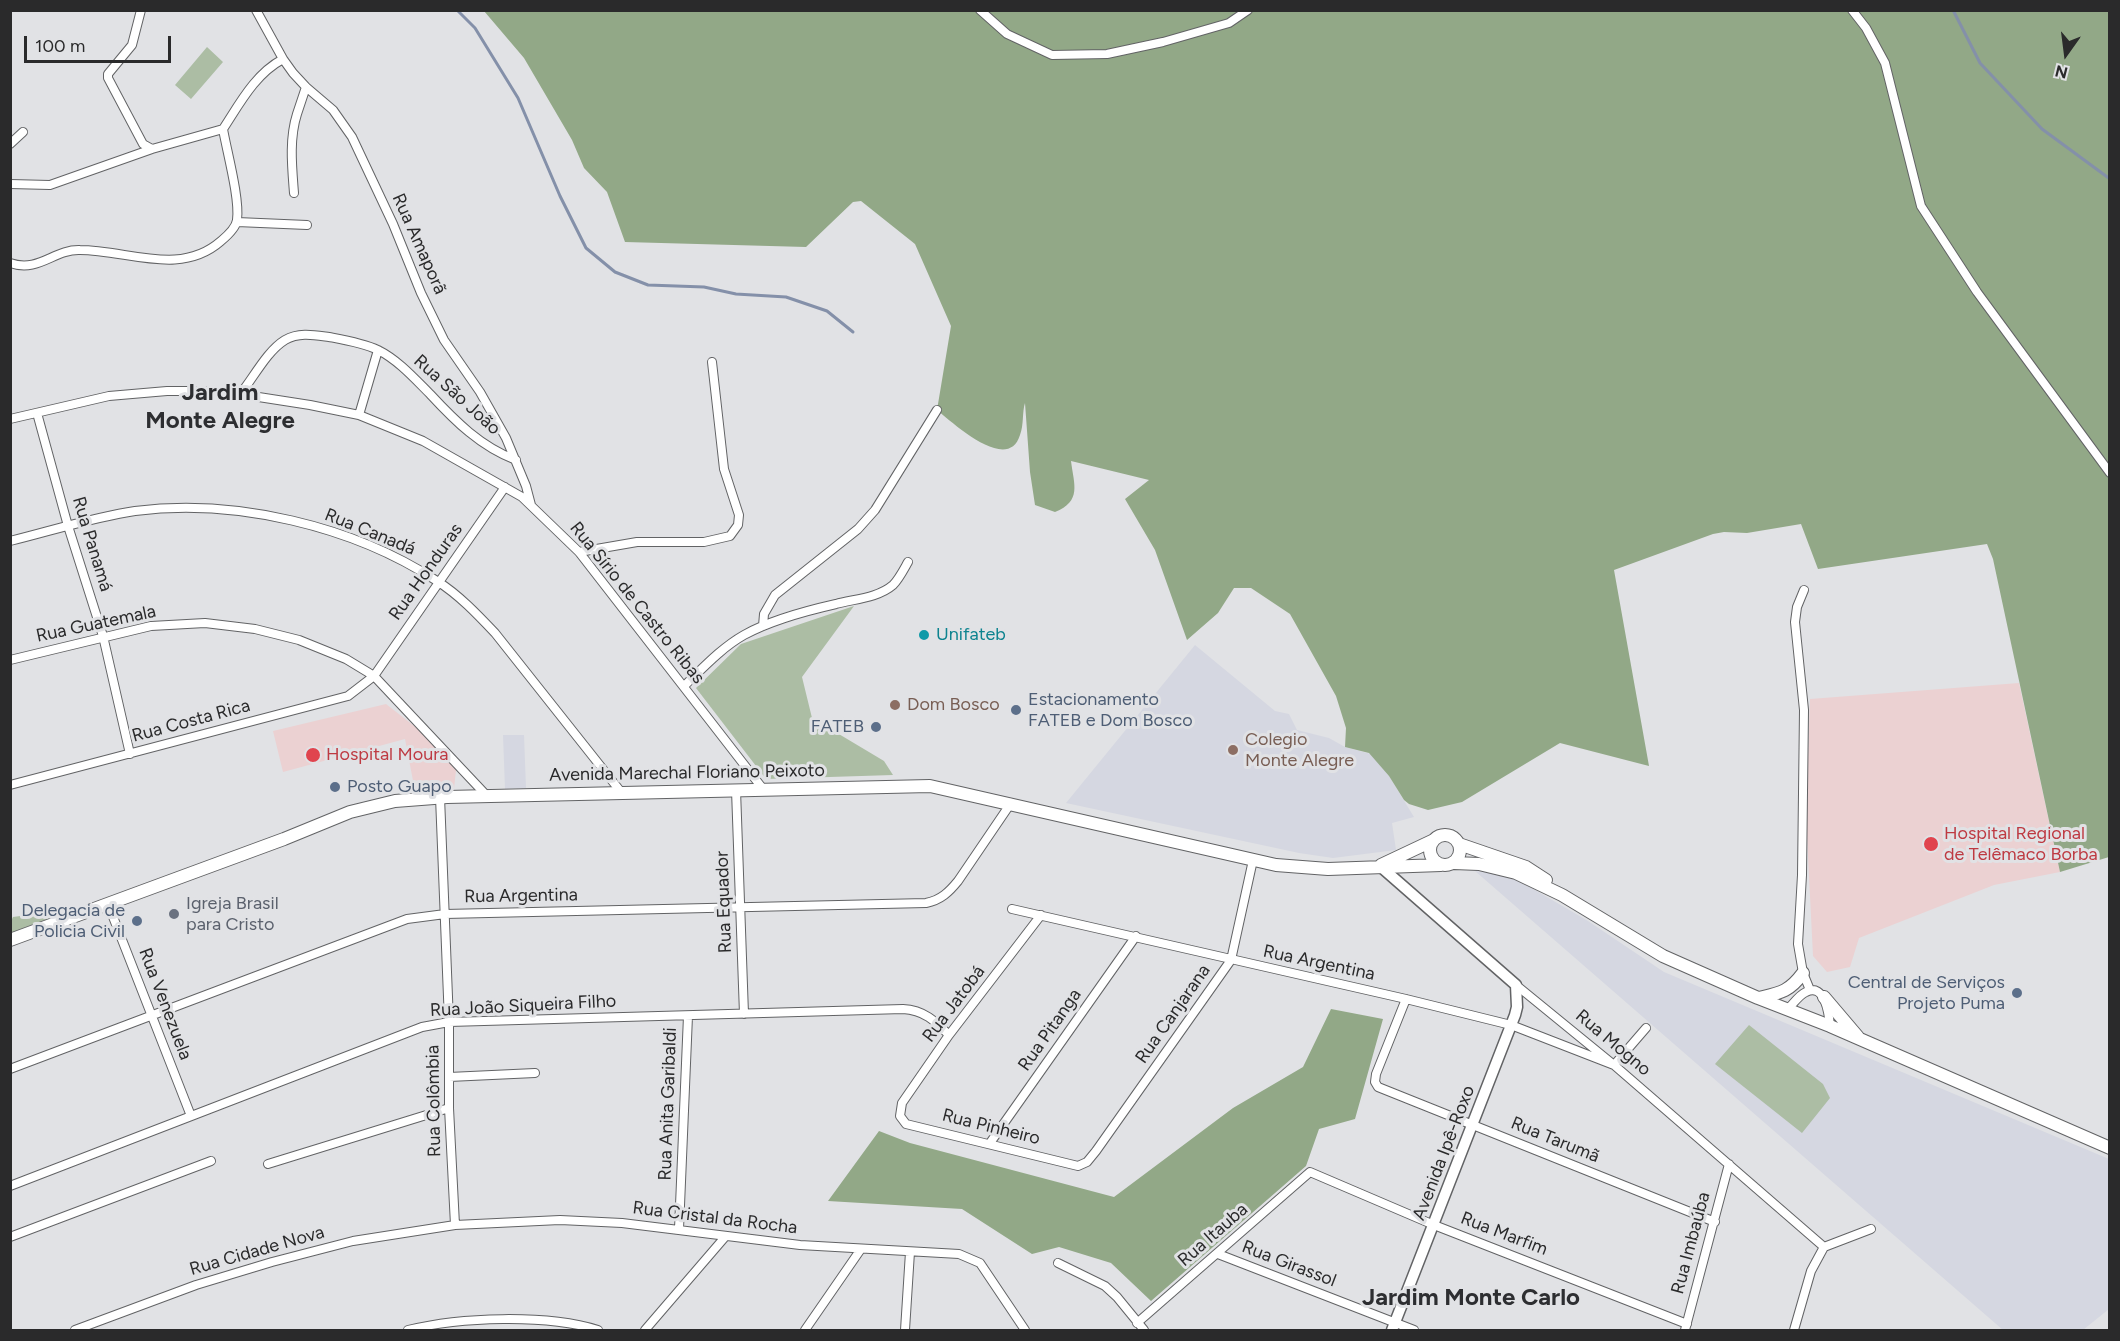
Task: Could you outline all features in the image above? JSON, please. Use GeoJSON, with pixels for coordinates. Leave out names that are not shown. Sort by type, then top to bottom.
{"type":"FeatureCollection","features":[{"type":"Feature","properties":{"kind":"main road","name":"Avenida Marechal Floriano Peixoto"},"geometry":{"type":"LineString","coordinates":[[10,940],[284,839],[350,812],[395,801],[440,797],[930,786],[1297,868],[1410,867],[1443,864],[1497,867],[1516,873],[1562,895],[1663,956],[2109,1148]]}},
{"type":"Feature","properties":{"kind":"main road"},"geometry":{"type":"LineString","coordinates":[[1445,835],[1454,837],[1461,852],[1443,864],[1434,860],[1430,852],[1434,840],[1445,835]]}},
{"type":"Feature","properties":{"kind":"main road","name":"Avenida Marechal Floriano Peixoto"},"geometry":{"type":"LineString","coordinates":[[1380,866],[1434,840]]}},
{"type":"Feature","properties":{"kind":"main road","name":"Avenida Marechal Floriano Peixoto"},"geometry":{"type":"LineString","coordinates":[[1459,844],[1526,867],[1562,895]]}},
{"type":"Feature","properties":{"kind":"main road"},"geometry":{"type":"LineString","coordinates":[[1411,850],[1443,864]]}},
{"type":"Feature","properties":{"kind":"main road"},"geometry":{"type":"LineString","coordinates":[[1758,998],[1785,992],[1803,973]]}},
{"type":"Feature","properties":{"kind":"main road"},"geometry":{"type":"LineString","coordinates":[[1824,997],[1861,1040]]}},
{"type":"Feature","properties":{"kind":"street"},"geometry":{"type":"LineString","coordinates":[[141,10],[132,45],[109,71],[108,78],[143,144],[152,149]]}},
{"type":"Feature","properties":{"kind":"street","name":"Rua Amaporã"},"geometry":{"type":"LineString","coordinates":[[256,10],[283,59],[306,87],[333,110],[352,137],[444,340],[480,392],[506,438],[526,486],[531,505]]}},
{"type":"Feature","properties":{"kind":"street"},"geometry":{"type":"LineString","coordinates":[[980,10],[1007,34],[1052,55],[1107,54],[1163,42],[1229,23],[1248,10]]}},
{"type":"Feature","properties":{"kind":"street"},"geometry":{"type":"LineString","coordinates":[[1852,10],[1866,28],[1885,63],[1921,206],[1977,292],[2109,473]]}},
{"type":"Feature","properties":{"kind":"street"},"geometry":{"type":"LineString","coordinates":[[10,184],[50,185],[152,149],[223,129],[256,81],[267,69],[283,59]]}},
{"type":"Feature","properties":{"kind":"street"},"geometry":{"type":"LineString","coordinates":[[294,193],[292,135],[306,87]]}},
{"type":"Feature","properties":{"kind":"street"},"geometry":{"type":"LineString","coordinates":[[10,263],[30,266],[77,249],[168,262],[183,261],[217,245],[237,222],[236,202],[223,129]]}},
{"type":"Feature","properties":{"kind":"street"},"geometry":{"type":"LineString","coordinates":[[10,144],[23,132]]}},
{"type":"Feature","properties":{"kind":"street"},"geometry":{"type":"LineString","coordinates":[[237,222],[307,225]]}},
{"type":"Feature","properties":{"kind":"street","name":"Rua São João"},"geometry":{"type":"LineString","coordinates":[[242,393],[269,356],[284,341],[298,335],[312,334],[343,339],[378,350],[412,376],[479,441],[516,460]]}},
{"type":"Feature","properties":{"kind":"street"},"geometry":{"type":"LineString","coordinates":[[359,415],[378,350]]}},
{"type":"Feature","properties":{"kind":"street"},"geometry":{"type":"LineString","coordinates":[[579,552],[638,542],[704,542],[730,536],[734,531],[738,525],[739,515],[724,469],[712,363]]}},
{"type":"Feature","properties":{"kind":"street","name":"Rua Sírio de Castro Ribas"},"geometry":{"type":"LineString","coordinates":[[10,419],[109,396],[166,391],[242,393],[359,415],[423,441],[522,496],[579,552],[763,789]]}},
{"type":"Feature","properties":{"kind":"street"},"geometry":{"type":"LineString","coordinates":[[763,626],[764,614],[775,595],[858,529],[875,510],[937,411]]}},
{"type":"Feature","properties":{"kind":"street","name":"Rua Panamá"},"geometry":{"type":"LineString","coordinates":[[37,413],[68,526],[103,636],[130,754]]}},
{"type":"Feature","properties":{"kind":"street","name":"Rua Honduras"},"geometry":{"type":"LineString","coordinates":[[374,676],[506,487]]}},
{"type":"Feature","properties":{"kind":"street","name":"Rua Canadá"},"geometry":{"type":"LineString","coordinates":[[10,541],[134,511],[178,508],[271,516],[326,530],[398,557],[439,582],[471,608],[495,633],[621,792]]}},
{"type":"Feature","properties":{"kind":"street"},"geometry":{"type":"LineString","coordinates":[[684,686],[743,635],[812,610],[885,591],[894,584],[908,562]]}},
{"type":"Feature","properties":{"kind":"street"},"geometry":{"type":"LineString","coordinates":[[1804,590],[1797,607],[1795,622],[1804,710],[1802,875],[1798,944],[1803,973],[1810,990],[1824,997],[1830,1026]]}},
{"type":"Feature","properties":{"kind":"street","name":"Rua Guatemala"},"geometry":{"type":"LineString","coordinates":[[10,660],[151,626],[205,623],[255,629],[299,640],[346,659],[374,676],[487,796]]}},
{"type":"Feature","properties":{"kind":"street","name":"Rua Costa Rica"},"geometry":{"type":"LineString","coordinates":[[10,785],[348,696],[374,676]]}},
{"type":"Feature","properties":{"kind":"street","name":"Rua Equador"},"geometry":{"type":"LineString","coordinates":[[736,790],[744,1014]]}},
{"type":"Feature","properties":{"kind":"street","name":"Rua Colômbia"},"geometry":{"type":"LineString","coordinates":[[440,797],[449,1022],[449,1108],[455,1225]]}},
{"type":"Feature","properties":{"kind":"street","name":"Rua Argentina"},"geometry":{"type":"LineString","coordinates":[[10,1069],[407,919],[445,914],[926,903],[937,900],[958,881],[1011,803]]}},
{"type":"Feature","properties":{"kind":"street","name":"Rua Canjarana"},"geometry":{"type":"LineString","coordinates":[[1078,1166],[1087,1162],[1096,1151],[1231,960],[1253,860]]}},
{"type":"Feature","properties":{"kind":"street","name":"Rua Mogno"},"geometry":{"type":"LineString","coordinates":[[1380,866],[1824,1248]]}},
{"type":"Feature","properties":{"kind":"street","name":"Rua Venezuela"},"geometry":{"type":"LineString","coordinates":[[108,904],[191,1116]]}},
{"type":"Feature","properties":{"kind":"street","name":"Rua Argentina"},"geometry":{"type":"LineString","coordinates":[[1012,909],[1511,1025],[1614,1065]]}},
{"type":"Feature","properties":{"kind":"street","name":"Rua Jatobá"},"geometry":{"type":"LineString","coordinates":[[900,1116],[902,1103],[949,1035],[1041,915]]}},
{"type":"Feature","properties":{"kind":"street","name":"Rua Pitanga"},"geometry":{"type":"LineString","coordinates":[[990,1143],[1136,936]]}},
{"type":"Feature","properties":{"kind":"street","name":"Avenida Ipê-Roxo"},"geometry":{"type":"LineString","coordinates":[[1394,1327],[1511,1025],[1517,1006],[1516,985]]}},
{"type":"Feature","properties":{"kind":"street"},"geometry":{"type":"LineString","coordinates":[[1788,1009],[1804,992],[1810,990]]}},
{"type":"Feature","properties":{"kind":"street","name":"Rua Tarumã"},"geometry":{"type":"LineString","coordinates":[[1406,999],[1376,1074],[1375,1082],[1382,1090],[1715,1222]]}},
{"type":"Feature","properties":{"kind":"street","name":"Rua João Siqueira Filho"},"geometry":{"type":"LineString","coordinates":[[10,1186],[422,1027],[449,1022],[914,1009],[928,1015],[949,1035]]}},
{"type":"Feature","properties":{"kind":"street","name":"Rua Anita Garibaldi"},"geometry":{"type":"LineString","coordinates":[[679,1229],[688,1016]]}},
{"type":"Feature","properties":{"kind":"street"},"geometry":{"type":"LineString","coordinates":[[1614,1065],[1646,1028]]}},
{"type":"Feature","properties":{"kind":"street"},"geometry":{"type":"LineString","coordinates":[[449,1077],[535,1073]]}},
{"type":"Feature","properties":{"kind":"street"},"geometry":{"type":"LineString","coordinates":[[268,1164],[449,1108]]}},
{"type":"Feature","properties":{"kind":"street","name":"Rua Pinheiro"},"geometry":{"type":"LineString","coordinates":[[900,1116],[906,1124],[1078,1166]]}},
{"type":"Feature","properties":{"kind":"street"},"geometry":{"type":"LineString","coordinates":[[10,1237],[211,1161]]}},
{"type":"Feature","properties":{"kind":"street","name":"Rua Imbaúba"},"geometry":{"type":"LineString","coordinates":[[1686,1327],[1729,1164]]}},
{"type":"Feature","properties":{"kind":"street","name":"Rua Marfim"},"geometry":{"type":"LineString","coordinates":[[1310,1172],[1686,1327]]}},
{"type":"Feature","properties":{"kind":"street","name":"Rua Itauba"},"geometry":{"type":"LineString","coordinates":[[1137,1323],[1310,1172]]}},
{"type":"Feature","properties":{"kind":"street","name":"Rua Cristal da Rocha"},"geometry":{"type":"LineString","coordinates":[[455,1225],[560,1220],[679,1229],[725,1237],[861,1249],[959,1254],[980,1263],[1025,1330]]}},
{"type":"Feature","properties":{"kind":"street","name":"Rua Cidade Nova"},"geometry":{"type":"LineString","coordinates":[[75,1330],[196,1285],[272,1262],[353,1241],[455,1225]]}},
{"type":"Feature","properties":{"kind":"street"},"geometry":{"type":"LineString","coordinates":[[1794,1330],[1811,1271],[1824,1248],[1870,1229]]}},
{"type":"Feature","properties":{"kind":"street"},"geometry":{"type":"LineString","coordinates":[[645,1330],[725,1237]]}},
{"type":"Feature","properties":{"kind":"street"},"geometry":{"type":"LineString","coordinates":[[805,1330],[861,1249]]}},
{"type":"Feature","properties":{"kind":"street"},"geometry":{"type":"LineString","coordinates":[[905,1330],[910,1252]]}},
{"type":"Feature","properties":{"kind":"street","name":"Rua Girassol"},"geometry":{"type":"LineString","coordinates":[[1218,1254],[1394,1327],[1414,1330]]}},
{"type":"Feature","properties":{"kind":"street"},"geometry":{"type":"LineString","coordinates":[[1058,1263],[1105,1286],[1144,1330]]}},
{"type":"Feature","properties":{"kind":"street"},"geometry":{"type":"LineString","coordinates":[[408,1330],[480,1320],[526,1319],[565,1323],[598,1330]]}},
{"type":"Feature","properties":{"kind":"shaded area","name":"Colegio Monte Alegre"},"geometry":{"type":"Polygon","coordinates":[[[1195,645],[1275,711],[1289,714],[1297,730],[1329,738],[1345,747],[1371,754],[1389,776],[1414,817],[1392,823],[1396,850],[1333,858],[1299,853],[1066,803],[1195,645]]]}},
{"type":"Feature","properties":{"kind":"shaded area","name":"Hospital Regional de Telêmaco Borba"},"geometry":{"type":"Polygon","coordinates":[[[2019,683],[2060,872],[1994,885],[1859,938],[1850,967],[1827,972],[1813,956],[1806,816],[1810,699],[2019,683]]]}},
{"type":"Feature","properties":{"kind":"shaded area","name":"Hospital Moura"},"geometry":{"type":"Polygon","coordinates":[[[386,704],[422,732],[456,770],[454,789],[415,791],[405,739],[283,772],[273,731],[386,704]]]}},
{"type":"Feature","properties":{"kind":"shaded area"},"geometry":{"type":"Polygon","coordinates":[[[503,735],[524,735],[526,788],[505,789],[503,735]]]}},
{"type":"Feature","properties":{"kind":"shaded area"},"geometry":{"type":"Polygon","coordinates":[[[1475,871],[1511,876],[1588,921],[1664,972],[2109,1159],[2109,1309],[2083,1330],[2003,1330],[1475,871]]]}},
{"type":"Feature","properties":{"kind":"green space"},"geometry":{"type":"Polygon","coordinates":[[[484,11],[2109,11],[2109,857],[2060,872],[1993,559],[1987,544],[1818,569],[1801,524],[1747,533],[1713,534],[1614,570],[1649,766],[1560,743],[1462,802],[1428,810],[1409,804],[1369,753],[1345,747],[1346,728],[1336,696],[1290,614],[1251,588],[1234,588],[1218,613],[1187,640],[1155,550],[1125,499],[1149,480],[1071,461],[1073,497],[1064,508],[1055,512],[1035,505],[1025,403],[1020,435],[1014,446],[1004,449],[993,448],[980,442],[937,410],[951,326],[915,244],[861,201],[853,202],[806,247],[625,242],[607,192],[584,168],[572,140],[524,58],[484,11]]]}},
{"type":"Feature","properties":{"kind":"green space"},"geometry":{"type":"Polygon","coordinates":[[[207,47],[223,62],[191,99],[175,85],[207,47]]]}},
{"type":"Feature","properties":{"kind":"green space"},"geometry":{"type":"Polygon","coordinates":[[[854,606],[802,677],[812,718],[884,761],[893,775],[766,779],[696,688],[741,644],[854,606]]]}},
{"type":"Feature","properties":{"kind":"green space"},"geometry":{"type":"Polygon","coordinates":[[[42,913],[61,914],[11,933],[13,917],[42,913]]]}},
{"type":"Feature","properties":{"kind":"green space"},"geometry":{"type":"Polygon","coordinates":[[[1331,1009],[1383,1019],[1355,1119],[1319,1129],[1306,1166],[1151,1301],[1111,1263],[1059,1247],[1032,1254],[962,1209],[828,1201],[879,1131],[910,1143],[1114,1197],[1233,1108],[1303,1067],[1331,1009]]]}},
{"type":"Feature","properties":{"kind":"green space"},"geometry":{"type":"Polygon","coordinates":[[[1749,1025],[1823,1084],[1830,1098],[1802,1133],[1715,1064],[1749,1025]]]}},
{"type":"Feature","properties":{"kind":"waterway"},"geometry":{"type":"LineString","coordinates":[[457,10],[475,28],[518,98],[560,196],[586,248],[615,272],[648,285],[704,287],[736,294],[786,297],[827,311],[853,332]]}},
{"type":"Feature","properties":{"kind":"waterway"},"geometry":{"type":"LineString","coordinates":[[1953,10],[1980,63],[2042,129],[2110,179]]}},
{"type":"Feature","properties":{"kind":"place","name":"Unifateb"},"geometry":{"type":"Point","coordinates":[924,635]}},
{"type":"Feature","properties":{"kind":"place","name":"Dom Bosco"},"geometry":{"type":"Point","coordinates":[895,705]}},
{"type":"Feature","properties":{"kind":"place","name":"Estacionamento FATEB e Dom Bosco"},"geometry":{"type":"Point","coordinates":[1016,710]}},
{"type":"Feature","properties":{"kind":"place","name":"FATEB"},"geometry":{"type":"Point","coordinates":[876,727]}},
{"type":"Feature","properties":{"kind":"place","name":"Colegio Monte Alegre"},"geometry":{"type":"Point","coordinates":[1233,750]}},
{"type":"Feature","properties":{"kind":"place","name":"Hospital Moura"},"geometry":{"type":"Point","coordinates":[313,755]}},
{"type":"Feature","properties":{"kind":"place","name":"Posto Guapo"},"geometry":{"type":"Point","coordinates":[335,787]}},
{"type":"Feature","properties":{"kind":"place","name":"Hospital Regional de Telêmaco Borba"},"geometry":{"type":"Point","coordinates":[1931,844]}},
{"type":"Feature","properties":{"kind":"place","name":"Igreja Brasil para Cristo"},"geometry":{"type":"Point","coordinates":[174,914]}},
{"type":"Feature","properties":{"kind":"place","name":"Delegacia de Policia Civil"},"geometry":{"type":"Point","coordinates":[137,921]}},
{"type":"Feature","properties":{"kind":"place","name":"Central de Serviços Projeto Puma"},"geometry":{"type":"Point","coordinates":[2017,993]}},
{"type":"Feature","properties":{"kind":"district","name":"Jardim Monte Alegre"},"geometry":{"type":"Point","coordinates":[220,407]}},
{"type":"Feature","properties":{"kind":"district","name":"Jardim Monte Carlo"},"geometry":{"type":"Point","coordinates":[1471,1298]}}]}
